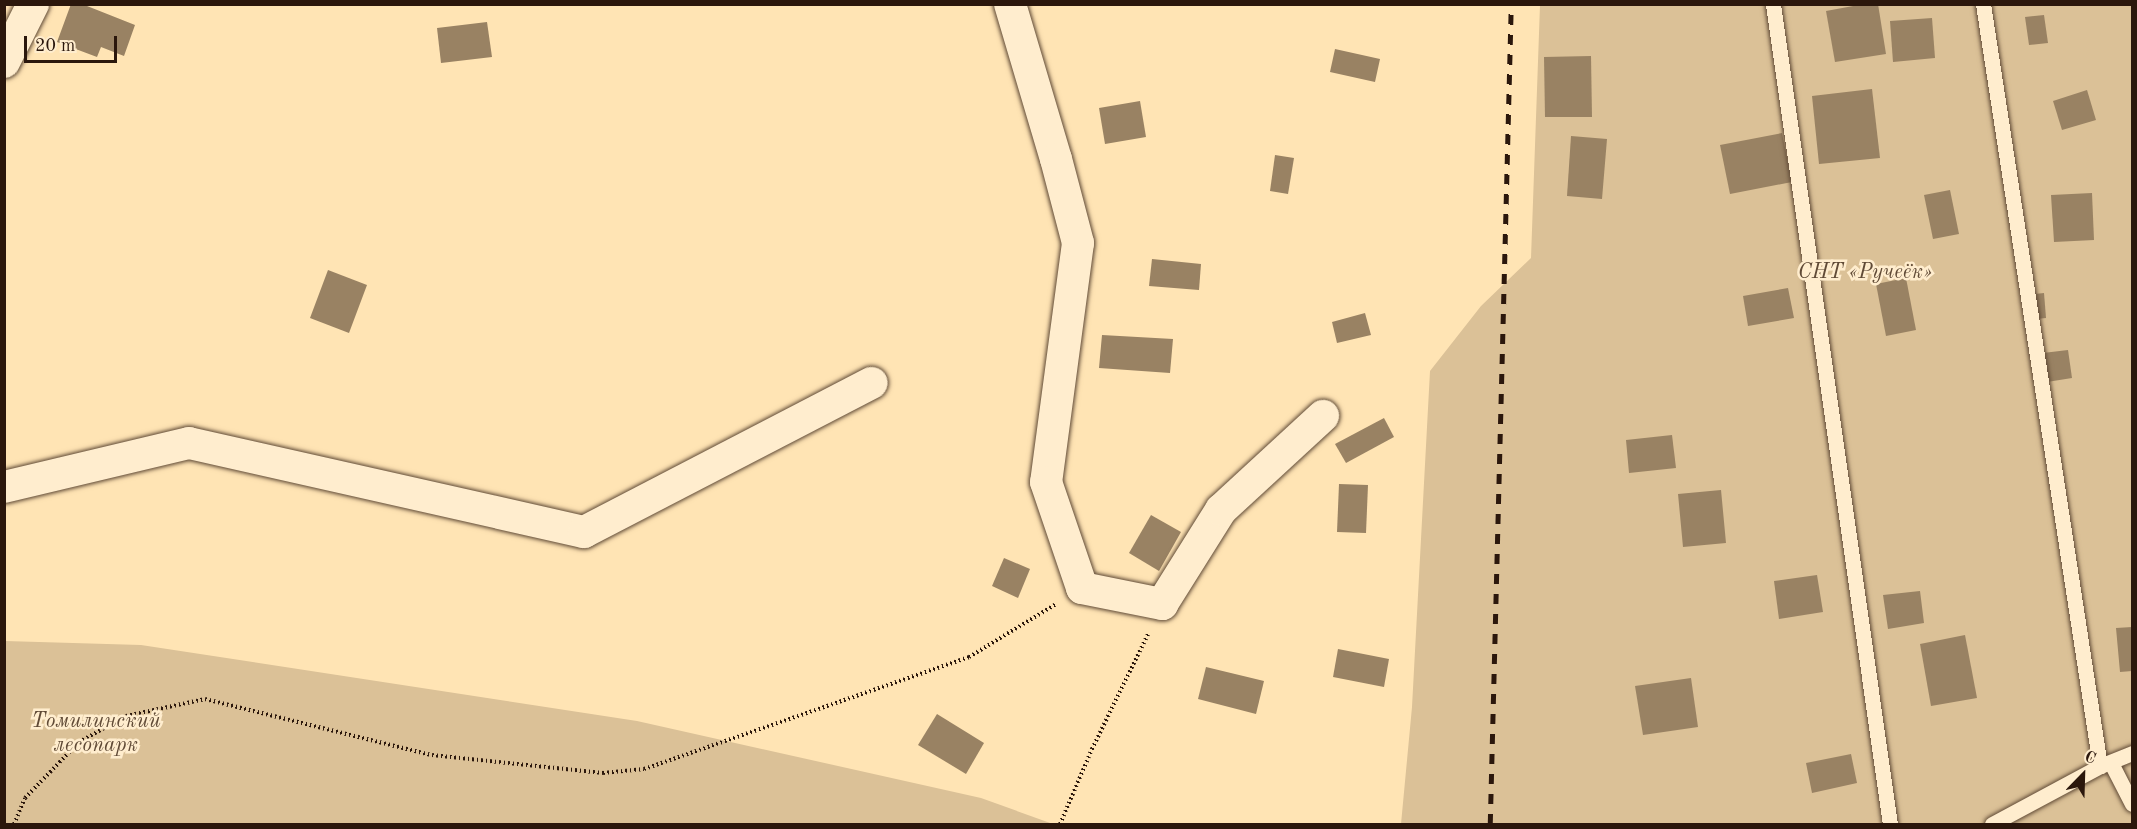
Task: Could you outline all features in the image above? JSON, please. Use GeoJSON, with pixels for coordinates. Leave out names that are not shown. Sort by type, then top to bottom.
{"type":"FeatureCollection","features":[{"type":"Feature","properties":{"kind":"street"},"geometry":{"type":"LineString","coordinates":[[4,62],[33,4]]}},
{"type":"Feature","properties":{"kind":"street"},"geometry":{"type":"LineString","coordinates":[[1010,4],[1056,159],[1078,243],[1046,482],[1082,588],[1162,604],[1221,510],[1323,416]]}},
{"type":"Feature","properties":{"kind":"street"},"geometry":{"type":"LineString","coordinates":[[4,487],[189,443],[584,532],[872,384]]}},
{"type":"Feature","properties":{"kind":"lane"},"geometry":{"type":"LineString","coordinates":[[1773,4],[1890,825]]}},
{"type":"Feature","properties":{"kind":"lane"},"geometry":{"type":"LineString","coordinates":[[1983,4],[2106,765],[2133,804]]}},
{"type":"Feature","properties":{"kind":"lane"},"geometry":{"type":"LineString","coordinates":[[1992,825],[2133,753]]}},
{"type":"Feature","properties":{"kind":"path"},"geometry":{"type":"LineString","coordinates":[[14,825],[25,798],[79,742],[126,716],[205,699],[432,755],[603,773],[644,769],[969,657],[1082,588]]}},
{"type":"Feature","properties":{"kind":"path"},"geometry":{"type":"LineString","coordinates":[[1060,825],[1092,749],[1162,604]]}},
{"type":"Feature","properties":{"kind":"green space","name":"СНТ «Ручеёк»"},"geometry":{"type":"Polygon","coordinates":[[[1540,5],[2132,5],[2132,824],[1401,824],[1412,707],[1430,371],[1481,306],[1531,258],[1540,5]]]}},
{"type":"Feature","properties":{"kind":"green space","name":"Томилинский лесопарк"},"geometry":{"type":"Polygon","coordinates":[[[5,641],[141,645],[637,721],[981,798],[1053,824],[5,824],[5,641]]]}},
{"type":"Feature","properties":{"kind":"building"},"geometry":{"type":"Polygon","coordinates":[[[71,4],[82,4],[135,25],[124,56],[101,47],[97,57],[57,42],[71,4]]]}},
{"type":"Feature","properties":{"kind":"building"},"geometry":{"type":"Polygon","coordinates":[[[1864,4],[1878,4],[1886,54],[1835,62],[1826,11],[1864,4]]]}},
{"type":"Feature","properties":{"kind":"building"},"geometry":{"type":"Polygon","coordinates":[[[2044,15],[2048,43],[2029,45],[2025,17],[2044,15]]]}},
{"type":"Feature","properties":{"kind":"building"},"geometry":{"type":"Polygon","coordinates":[[[1932,18],[1935,58],[1893,62],[1890,21],[1932,18]]]}},
{"type":"Feature","properties":{"kind":"building"},"geometry":{"type":"Polygon","coordinates":[[[487,22],[492,57],[441,63],[437,28],[487,22]]]}},
{"type":"Feature","properties":{"kind":"building"},"geometry":{"type":"Polygon","coordinates":[[[1335,49],[1380,59],[1375,82],[1330,72],[1335,49]]]}},
{"type":"Feature","properties":{"kind":"building"},"geometry":{"type":"Polygon","coordinates":[[[1591,56],[1592,117],[1545,117],[1544,57],[1591,56]]]}},
{"type":"Feature","properties":{"kind":"building"},"geometry":{"type":"Polygon","coordinates":[[[1872,89],[1880,158],[1819,164],[1812,96],[1872,89]]]}},
{"type":"Feature","properties":{"kind":"building"},"geometry":{"type":"Polygon","coordinates":[[[2087,90],[2096,120],[2062,130],[2053,101],[2087,90]]]}},
{"type":"Feature","properties":{"kind":"building"},"geometry":{"type":"Polygon","coordinates":[[[1140,101],[1146,137],[1105,144],[1099,108],[1140,101]]]}},
{"type":"Feature","properties":{"kind":"building"},"geometry":{"type":"Polygon","coordinates":[[[1782,133],[1792,182],[1730,194],[1720,145],[1782,133]]]}},
{"type":"Feature","properties":{"kind":"building"},"geometry":{"type":"Polygon","coordinates":[[[1571,136],[1607,139],[1602,199],[1567,196],[1571,136]]]}},
{"type":"Feature","properties":{"kind":"building"},"geometry":{"type":"Polygon","coordinates":[[[1275,155],[1294,158],[1288,194],[1270,191],[1275,155]]]}},
{"type":"Feature","properties":{"kind":"building"},"geometry":{"type":"Polygon","coordinates":[[[1950,190],[1959,234],[1933,239],[1924,195],[1950,190]]]}},
{"type":"Feature","properties":{"kind":"building"},"geometry":{"type":"Polygon","coordinates":[[[2092,193],[2094,240],[2054,242],[2051,195],[2092,193]]]}},
{"type":"Feature","properties":{"kind":"building"},"geometry":{"type":"Polygon","coordinates":[[[1152,259],[1201,264],[1199,290],[1149,286],[1152,259]]]}},
{"type":"Feature","properties":{"kind":"building"},"geometry":{"type":"Polygon","coordinates":[[[328,270],[367,285],[349,333],[310,318],[328,270]]]}},
{"type":"Feature","properties":{"kind":"building"},"geometry":{"type":"Polygon","coordinates":[[[1906,278],[1916,330],[1886,336],[1876,284],[1906,278]]]}},
{"type":"Feature","properties":{"kind":"building"},"geometry":{"type":"Polygon","coordinates":[[[1788,288],[1794,318],[1748,326],[1743,296],[1788,288]]]}},
{"type":"Feature","properties":{"kind":"building"},"geometry":{"type":"Polygon","coordinates":[[[2044,293],[2046,318],[2036,319],[2035,294],[2044,293]]]}},
{"type":"Feature","properties":{"kind":"building"},"geometry":{"type":"Polygon","coordinates":[[[1365,313],[1371,335],[1337,343],[1332,322],[1365,313]]]}},
{"type":"Feature","properties":{"kind":"building"},"geometry":{"type":"Polygon","coordinates":[[[1102,335],[1173,339],[1170,373],[1099,368],[1102,335]]]}},
{"type":"Feature","properties":{"kind":"building"},"geometry":{"type":"Polygon","coordinates":[[[2068,350],[2072,378],[2047,382],[2043,353],[2068,350]]]}},
{"type":"Feature","properties":{"kind":"building"},"geometry":{"type":"Polygon","coordinates":[[[1384,418],[1394,437],[1346,463],[1335,444],[1384,418]]]}},
{"type":"Feature","properties":{"kind":"building"},"geometry":{"type":"Polygon","coordinates":[[[1672,435],[1676,468],[1629,473],[1626,440],[1672,435]]]}},
{"type":"Feature","properties":{"kind":"building"},"geometry":{"type":"Polygon","coordinates":[[[1339,484],[1368,485],[1366,533],[1337,532],[1339,484]]]}},
{"type":"Feature","properties":{"kind":"building"},"geometry":{"type":"Polygon","coordinates":[[[1721,490],[1726,543],[1683,547],[1678,494],[1721,490]]]}},
{"type":"Feature","properties":{"kind":"building"},"geometry":{"type":"Polygon","coordinates":[[[1151,515],[1181,532],[1159,571],[1129,553],[1151,515]]]}},
{"type":"Feature","properties":{"kind":"building"},"geometry":{"type":"Polygon","coordinates":[[[1004,558],[1030,569],[1018,598],[992,586],[1004,558]]]}},
{"type":"Feature","properties":{"kind":"building"},"geometry":{"type":"Polygon","coordinates":[[[1817,575],[1823,612],[1779,619],[1774,581],[1817,575]]]}},
{"type":"Feature","properties":{"kind":"building"},"geometry":{"type":"Polygon","coordinates":[[[1920,591],[1924,623],[1888,629],[1883,595],[1920,591]]]}},
{"type":"Feature","properties":{"kind":"building"},"geometry":{"type":"Polygon","coordinates":[[[2132,627],[2132,671],[2120,672],[2116,628],[2132,627]]]}},
{"type":"Feature","properties":{"kind":"building"},"geometry":{"type":"Polygon","coordinates":[[[1965,635],[1977,698],[1931,706],[1920,644],[1965,635]]]}},
{"type":"Feature","properties":{"kind":"building"},"geometry":{"type":"Polygon","coordinates":[[[1338,649],[1389,659],[1384,687],[1333,677],[1338,649]]]}},
{"type":"Feature","properties":{"kind":"building"},"geometry":{"type":"Polygon","coordinates":[[[1206,667],[1264,681],[1256,714],[1198,699],[1206,667]]]}},
{"type":"Feature","properties":{"kind":"building"},"geometry":{"type":"Polygon","coordinates":[[[1691,678],[1698,727],[1643,735],[1635,686],[1691,678]]]}},
{"type":"Feature","properties":{"kind":"building"},"geometry":{"type":"Polygon","coordinates":[[[937,714],[984,743],[966,774],[918,745],[937,714]]]}},
{"type":"Feature","properties":{"kind":"building"},"geometry":{"type":"Polygon","coordinates":[[[1851,754],[1857,783],[1812,793],[1806,763],[1851,754]]]}},
{"type":"Feature","properties":{"kind":"railway"},"geometry":{"type":"LineString","coordinates":[[1490,824],[1511,4]]}}]}
